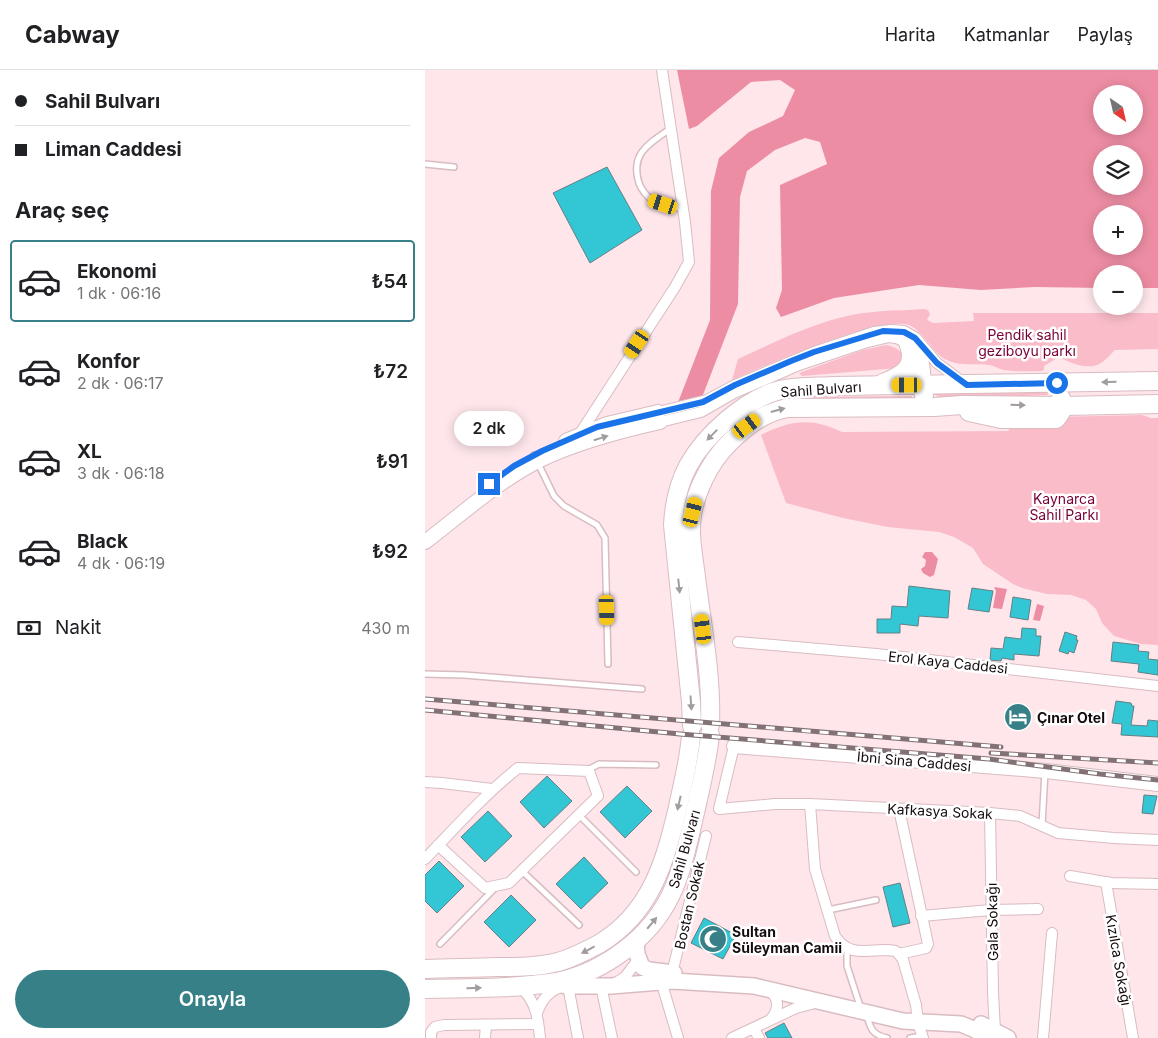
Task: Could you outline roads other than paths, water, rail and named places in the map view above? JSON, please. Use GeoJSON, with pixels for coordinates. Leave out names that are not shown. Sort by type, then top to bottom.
{"type":"FeatureCollection","features":[{"type":"Feature","properties":{"kind":"highway"},"geometry":{"type":"LineString","coordinates":[[877,385],[897,378],[907,369],[912,358],[908,343]]}},
{"type":"Feature","properties":{"kind":"highway"},"geometry":{"type":"LineString","coordinates":[[908,343],[915,349],[919,358],[921,385],[925,398],[938,406]]}},
{"type":"Feature","properties":{"kind":"highway","name":"Sahil Bulvarı"},"geometry":{"type":"LineString","coordinates":[[425,969],[533,967],[559,962],[585,952],[625,924],[645,900],[655,884],[673,831],[685,776],[691,731],[691,702],[673,525],[677,494],[688,466],[706,441],[739,411],[769,394],[790,388],[1158,381]]}},
{"type":"Feature","properties":{"kind":"highway"},"geometry":{"type":"LineString","coordinates":[[1057,383],[1063,406],[1158,404]]}},
{"type":"Feature","properties":{"kind":"highway","name":"Sahil Bulvarı"},"geometry":{"type":"LineString","coordinates":[[425,989],[561,985],[604,963],[636,940],[658,916],[674,887],[683,860],[701,788],[710,730],[709,683],[691,525],[702,485],[716,458],[747,426],[756,419],[787,408],[938,406],[1001,419],[1036,420],[1056,419],[1062,413],[1063,406]]}},
{"type":"Feature","properties":{"kind":"main road"},"geometry":{"type":"LineString","coordinates":[[636,940],[638,960],[643,967],[667,977],[767,988],[821,1002],[900,1014],[920,1028],[957,1017],[970,1019],[998,1036]]}},
{"type":"Feature","properties":{"kind":"main road"},"geometry":{"type":"LineString","coordinates":[[561,985],[606,986],[667,977],[752,977],[813,990],[863,1008]]}},
{"type":"Feature","properties":{"kind":"street"},"geometry":{"type":"LineString","coordinates":[[579,435],[675,288],[689,262],[662,70]]}},
{"type":"Feature","properties":{"kind":"street"},"geometry":{"type":"LineString","coordinates":[[695,409],[707,400],[741,382],[814,352],[874,332],[891,330],[904,332],[915,338],[937,363],[967,385]]}},
{"type":"Feature","properties":{"kind":"street"},"geometry":{"type":"LineString","coordinates":[[425,531],[489,484],[579,435],[607,424],[659,417],[695,409],[706,410],[750,386],[836,352],[889,338],[896,338],[908,343]]}},
{"type":"Feature","properties":{"kind":"street"},"geometry":{"type":"LineString","coordinates":[[425,542],[536,458],[636,427],[659,417]]}},
{"type":"Feature","properties":{"kind":"street","name":"Erol Kaya Caddesi"},"geometry":{"type":"LineString","coordinates":[[737,642],[886,656],[1158,686]]}},
{"type":"Feature","properties":{"kind":"street","name":"İbni Sina Caddesi"},"geometry":{"type":"LineString","coordinates":[[719,809],[734,746],[1045,771],[1158,784]]}},
{"type":"Feature","properties":{"kind":"street"},"geometry":{"type":"LineString","coordinates":[[425,859],[492,789],[518,768],[589,771],[598,796],[509,883],[485,888],[439,845]]}},
{"type":"Feature","properties":{"kind":"street"},"geometry":{"type":"LineString","coordinates":[[425,782],[492,789]]}},
{"type":"Feature","properties":{"kind":"street","name":"Kafkasya Sokak"},"geometry":{"type":"LineString","coordinates":[[719,809],[775,804],[809,804],[990,813],[1020,816],[1058,832],[1114,838],[1158,840]]}},
{"type":"Feature","properties":{"kind":"street"},"geometry":{"type":"LineString","coordinates":[[809,804],[815,869],[835,936],[841,945],[847,949],[859,951],[894,950],[899,954],[903,960],[916,1005],[920,1028]]}},
{"type":"Feature","properties":{"kind":"street"},"geometry":{"type":"LineString","coordinates":[[899,809],[927,944],[926,948],[899,954]]}},
{"type":"Feature","properties":{"kind":"street","name":"Gala Sokağı"},"geometry":{"type":"LineString","coordinates":[[990,813],[991,910],[998,1036]]}},
{"type":"Feature","properties":{"kind":"street","name":"Bostan Sokak"},"geometry":{"type":"LineString","coordinates":[[667,977],[705,836]]}},
{"type":"Feature","properties":{"kind":"street"},"geometry":{"type":"LineString","coordinates":[[1070,876],[1106,882],[1158,884]]}},
{"type":"Feature","properties":{"kind":"street","name":"Kızılca Sokağı"},"geometry":{"type":"LineString","coordinates":[[1106,882],[1133,1038]]}},
{"type":"Feature","properties":{"kind":"street"},"geometry":{"type":"LineString","coordinates":[[921,916],[991,910],[1038,909]]}},
{"type":"Feature","properties":{"kind":"street"},"geometry":{"type":"LineString","coordinates":[[1043,1038],[1052,933]]}},
{"type":"Feature","properties":{"kind":"street"},"geometry":{"type":"LineString","coordinates":[[612,1038],[606,986],[625,977],[638,960]]}},
{"type":"Feature","properties":{"kind":"street"},"geometry":{"type":"LineString","coordinates":[[667,977],[678,1038]]}},
{"type":"Feature","properties":{"kind":"street"},"geometry":{"type":"LineString","coordinates":[[537,1013],[548,994],[561,985],[578,1038]]}},
{"type":"Feature","properties":{"kind":"street"},"geometry":{"type":"LineString","coordinates":[[519,986],[530,997],[537,1013],[540,1038]]}},
{"type":"Feature","properties":{"kind":"street"},"geometry":{"type":"LineString","coordinates":[[732,1038],[756,1033],[775,1015],[778,1007],[777,1000],[774,994],[767,988]]}},
{"type":"Feature","properties":{"kind":"street"},"geometry":{"type":"LineString","coordinates":[[769,1021],[796,1008],[821,1002]]}},
{"type":"Feature","properties":{"kind":"street"},"geometry":{"type":"LineString","coordinates":[[431,1038],[431,1032],[435,1027],[444,1025],[539,1024]]}},
{"type":"Feature","properties":{"kind":"street"},"geometry":{"type":"LineString","coordinates":[[485,1025],[485,1038]]}},
{"type":"Feature","properties":{"kind":"lane"},"geometry":{"type":"LineString","coordinates":[[671,129],[651,141],[639,156],[636,172],[640,188],[652,200],[683,210]]}},
{"type":"Feature","properties":{"kind":"lane"},"geometry":{"type":"LineString","coordinates":[[425,164],[454,167]]}},
{"type":"Feature","properties":{"kind":"lane"},"geometry":{"type":"LineString","coordinates":[[536,458],[554,496],[564,506],[597,524],[605,538],[608,664]]}},
{"type":"Feature","properties":{"kind":"lane"},"geometry":{"type":"LineString","coordinates":[[425,674],[463,675],[642,689]]}},
{"type":"Feature","properties":{"kind":"lane"},"geometry":{"type":"LineString","coordinates":[[586,771],[599,764],[656,765]]}},
{"type":"Feature","properties":{"kind":"lane"},"geometry":{"type":"LineString","coordinates":[[1042,826],[1045,771]]}},
{"type":"Feature","properties":{"kind":"lane"},"geometry":{"type":"LineString","coordinates":[[579,815],[636,872]]}},
{"type":"Feature","properties":{"kind":"lane"},"geometry":{"type":"LineString","coordinates":[[521,871],[579,925]]}},
{"type":"Feature","properties":{"kind":"lane"},"geometry":{"type":"LineString","coordinates":[[440,944],[498,885]]}},
{"type":"Feature","properties":{"kind":"lane"},"geometry":{"type":"LineString","coordinates":[[828,910],[876,900]]}},
{"type":"Feature","properties":{"kind":"lane"},"geometry":{"type":"LineString","coordinates":[[847,949],[847,966],[872,1031],[878,1036],[887,1038]]}},
{"type":"Feature","properties":{"kind":"lane"},"geometry":{"type":"LineString","coordinates":[[909,1038],[920,1028]]}},
{"type":"Feature","properties":{"kind":"railway"},"geometry":{"type":"LineString","coordinates":[[425,699],[1001,747]]}},
{"type":"Feature","properties":{"kind":"railway"},"geometry":{"type":"LineString","coordinates":[[425,710],[680,734],[989,759],[1158,780]]}},
{"type":"Feature","properties":{"kind":"railway"},"geometry":{"type":"LineString","coordinates":[[991,753],[1158,763]]}},
{"type":"Feature","properties":{"kind":"place","name":"Çınar Otel"},"geometry":{"type":"Point","coordinates":[1018,717]}},
{"type":"Feature","properties":{"kind":"place","name":"Sultan Süleyman Camii"},"geometry":{"type":"Point","coordinates":[713,939]}},
{"type":"Feature","properties":{"kind":"park label","name":"Pendik sahil geziboyu parkı"},"geometry":{"type":"Point","coordinates":[1027,342]}},
{"type":"Feature","properties":{"kind":"park label","name":"Kaynarca Sahil Parkı"},"geometry":{"type":"Point","coordinates":[1064,506]}}]}
